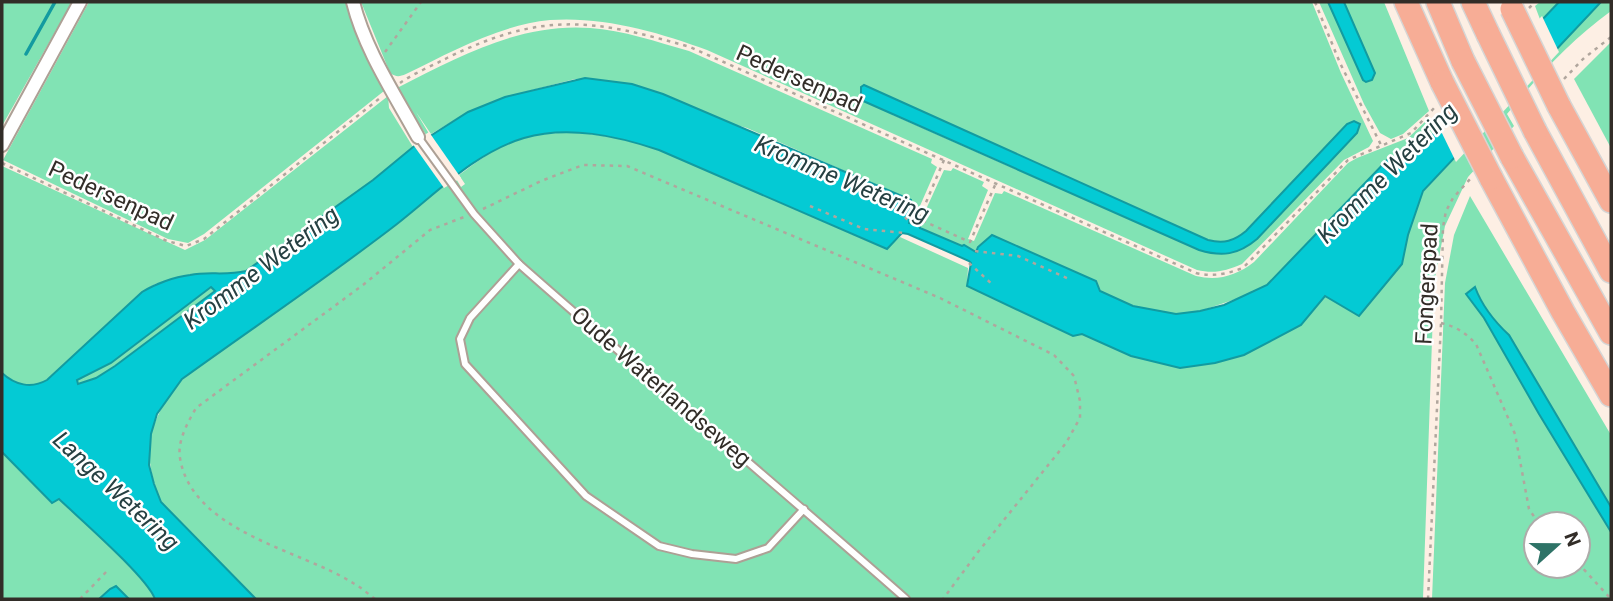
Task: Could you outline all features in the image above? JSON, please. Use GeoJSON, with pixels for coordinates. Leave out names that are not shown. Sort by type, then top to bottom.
{"type":"FeatureCollection","features":[{"type":"Feature","properties":{"kind":"highway"},"geometry":{"type":"LineString","coordinates":[[1406,2],[1441,92],[1484,175],[1611,395]]}},
{"type":"Feature","properties":{"kind":"highway"},"geometry":{"type":"LineString","coordinates":[[1438,2],[1463,61],[1512,157],[1611,332]]}},
{"type":"Feature","properties":{"kind":"highway"},"geometry":{"type":"LineString","coordinates":[[1473,2],[1535,131],[1611,271]]}},
{"type":"Feature","properties":{"kind":"highway"},"geometry":{"type":"LineString","coordinates":[[1515,8],[1611,201]]}},
{"type":"Feature","properties":{"kind":"street"},"geometry":{"type":"LineString","coordinates":[[2,145],[80,2]]}},
{"type":"Feature","properties":{"kind":"street","name":"Oude Waterlandseweg"},"geometry":{"type":"LineString","coordinates":[[353,2],[359,26],[418,137]]}},
{"type":"Feature","properties":{"kind":"lane","name":"Oude Waterlandseweg"},"geometry":{"type":"LineString","coordinates":[[418,137],[474,214],[519,264],[906,599]]}},
{"type":"Feature","properties":{"kind":"lane"},"geometry":{"type":"LineString","coordinates":[[519,264],[470,318],[460,339],[465,364],[586,496],[659,546],[692,554],[736,559],[768,548],[804,509]]}},
{"type":"Feature","properties":{"kind":"path"},"geometry":{"type":"LineString","coordinates":[[377,62],[421,2]]}},
{"type":"Feature","properties":{"kind":"path"},"geometry":{"type":"LineString","coordinates":[[1315,2],[1340,63],[1381,145]]}},
{"type":"Feature","properties":{"kind":"path"},"geometry":{"type":"LineString","coordinates":[[1515,8],[1535,2]]}},
{"type":"Feature","properties":{"kind":"path","name":"Pedersenpad"},"geometry":{"type":"LineString","coordinates":[[2,163],[166,241],[186,246],[204,239],[404,80],[488,40],[516,32],[550,24],[607,26],[690,47],[1196,273],[1217,275],[1243,268],[1348,160],[1411,133],[1441,92]]}},
{"type":"Feature","properties":{"kind":"path"},"geometry":{"type":"LineString","coordinates":[[1558,96],[1583,59],[1611,37]]}},
{"type":"Feature","properties":{"kind":"path"},"geometry":{"type":"LineString","coordinates":[[944,160],[919,219],[970,242],[996,183]]}},
{"type":"Feature","properties":{"kind":"path","name":"Fongerspad"},"geometry":{"type":"LineString","coordinates":[[1428,599],[1443,227],[1446,211],[1453,198],[1484,175]]}},
{"type":"Feature","properties":{"kind":"path"},"geometry":{"type":"LineString","coordinates":[[886,200],[908,220]]}},
{"type":"Feature","properties":{"kind":"path"},"geometry":{"type":"LineString","coordinates":[[810,206],[864,229],[905,233]]}},
{"type":"Feature","properties":{"kind":"path"},"geometry":{"type":"LineString","coordinates":[[975,251],[1018,256],[1071,279]]}},
{"type":"Feature","properties":{"kind":"path"},"geometry":{"type":"LineString","coordinates":[[969,263],[993,285]]}},
{"type":"Feature","properties":{"kind":"path"},"geometry":{"type":"LineString","coordinates":[[1441,323],[1451,325],[1469,335],[1476,344],[1515,435],[1530,510]]}},
{"type":"Feature","properties":{"kind":"path"},"geometry":{"type":"LineString","coordinates":[[80,599],[107,571]]}},
{"type":"Feature","properties":{"kind":"path"},"geometry":{"type":"LineString","coordinates":[[1592,578],[1611,599]]}},
{"type":"Feature","properties":{"kind":"green space"},"geometry":{"type":"Polygon","coordinates":[[[2,2],[72,2],[2,126],[2,2]]]}},
{"type":"Feature","properties":{"kind":"green space"},"geometry":{"type":"Polygon","coordinates":[[[89,2],[346,2],[354,27],[384,91],[204,234],[188,243],[168,239],[3,160],[89,2]]]}},
{"type":"Feature","properties":{"kind":"green space"},"geometry":{"type":"Polygon","coordinates":[[[361,2],[1312,2],[1373,141],[1369,147],[1344,160],[1242,264],[1209,272],[1197,270],[707,50],[650,32],[590,20],[550,20],[494,33],[404,75],[390,73],[361,2]],[[864,85],[861,87],[893,115],[1199,250],[1214,253],[1236,251],[1257,239],[1359,130],[1242,234],[1228,240],[1208,240],[864,85]]]}},
{"type":"Feature","properties":{"kind":"green space"},"geometry":{"type":"Polygon","coordinates":[[[1319,2],[1328,2],[1366,82],[1372,80],[1375,73],[1344,2],[1384,2],[1429,111],[1403,134],[1391,139],[1380,133],[1364,104],[1319,2]]]}},
{"type":"Feature","properties":{"kind":"green space"},"geometry":{"type":"Polygon","coordinates":[[[1540,2],[1559,2],[1541,22],[1535,6],[1540,2]]]}},
{"type":"Feature","properties":{"kind":"green space"},"geometry":{"type":"Polygon","coordinates":[[[1601,2],[1611,2],[1611,11],[1556,59],[1507,114],[1514,126],[1468,177],[1445,226],[1434,283],[1423,599],[256,599],[161,502],[154,484],[149,452],[151,437],[161,409],[182,379],[399,223],[454,178],[399,93],[399,87],[468,53],[515,36],[564,28],[602,29],[689,51],[932,159],[931,163],[937,167],[916,215],[922,218],[944,170],[951,171],[953,168],[984,182],[982,186],[988,190],[968,239],[974,241],[995,193],[1002,194],[1004,191],[1196,276],[1212,278],[1234,274],[1254,262],[1348,163],[1408,138],[1429,118],[1437,127],[1419,148],[1387,160],[1267,285],[1248,295],[1200,311],[1176,314],[1133,306],[1100,291],[1095,281],[992,235],[976,252],[973,251],[909,223],[911,200],[747,128],[575,79],[505,97],[468,112],[431,134],[416,112],[461,187],[465,184],[459,175],[505,145],[523,138],[543,134],[582,133],[621,139],[659,150],[886,249],[900,237],[968,268],[967,286],[1073,336],[1082,334],[1131,356],[1180,368],[1244,355],[1301,325],[1325,296],[1402,264],[1408,235],[1423,192],[1601,2]]]}},
{"type":"Feature","properties":{"kind":"green space"},"geometry":{"type":"Polygon","coordinates":[[[1611,42],[1611,148],[1574,79],[1611,42]]]}},
{"type":"Feature","properties":{"kind":"green space"},"geometry":{"type":"Polygon","coordinates":[[[388,96],[389,108],[413,147],[373,180],[246,271],[229,275],[190,275],[155,284],[142,292],[47,380],[23,384],[2,373],[2,166],[185,250],[205,240],[388,96]]]}},
{"type":"Feature","properties":{"kind":"green space"},"geometry":{"type":"Polygon","coordinates":[[[1470,196],[1611,435],[1611,507],[1509,335],[1489,313],[1475,288],[1466,293],[1484,318],[1611,532],[1611,599],[1432,599],[1445,283],[1454,235],[1470,196]]]}},
{"type":"Feature","properties":{"kind":"green space"},"geometry":{"type":"Polygon","coordinates":[[[211,287],[216,291],[115,366],[79,385],[77,380],[111,363],[211,287]]]}},
{"type":"Feature","properties":{"kind":"green space"},"geometry":{"type":"Polygon","coordinates":[[[2,452],[51,503],[59,499],[112,548],[140,577],[155,599],[129,599],[116,587],[99,599],[2,599],[2,452]]]}},
{"type":"Feature","properties":{"kind":"water"},"geometry":{"type":"Polygon","coordinates":[[[1328,2],[1344,2],[1375,73],[1372,80],[1363,80],[1328,2]]]}},
{"type":"Feature","properties":{"kind":"water"},"geometry":{"type":"Polygon","coordinates":[[[1559,2],[1601,2],[1423,191],[1408,235],[1402,264],[1359,316],[1325,296],[1301,325],[1244,355],[1180,368],[1131,356],[1082,334],[1073,336],[967,286],[971,263],[969,261],[908,234],[902,233],[887,249],[659,150],[626,140],[558,132],[524,138],[489,153],[472,164],[371,244],[182,379],[157,414],[151,434],[149,465],[161,502],[256,599],[155,599],[140,577],[112,548],[59,499],[52,503],[2,452],[2,373],[23,384],[47,380],[147,289],[184,276],[246,271],[373,180],[413,147],[468,112],[505,97],[585,78],[632,84],[663,94],[911,200],[909,223],[976,252],[992,235],[1096,281],[1100,291],[1133,306],[1176,314],[1224,305],[1267,285],[1387,160],[1420,148],[1559,2]],[[211,287],[111,363],[77,380],[78,384],[96,378],[115,366],[215,291],[211,287]]]}},
{"type":"Feature","properties":{"kind":"water"},"geometry":{"type":"Polygon","coordinates":[[[864,85],[1208,240],[1219,242],[1233,239],[1246,231],[1347,124],[1354,121],[1360,124],[1357,133],[1257,239],[1230,253],[1215,253],[1199,250],[861,100],[861,87],[864,85]]]}},
{"type":"Feature","properties":{"kind":"water"},"geometry":{"type":"Polygon","coordinates":[[[1475,287],[1489,313],[1509,335],[1611,507],[1611,532],[1484,318],[1466,294],[1475,287]]]}},
{"type":"Feature","properties":{"kind":"water"},"geometry":{"type":"Polygon","coordinates":[[[116,586],[129,599],[99,599],[110,589],[116,586]]]}},
{"type":"Feature","properties":{"kind":"pier"},"geometry":{"type":"Polygon","coordinates":[[[1542,16],[1559,52],[1456,162],[1437,123],[1542,16]]]}},
{"type":"Feature","properties":{"kind":"pier"},"geometry":{"type":"Polygon","coordinates":[[[429,132],[461,178],[444,188],[412,143],[429,132]]]}},
{"type":"Feature","properties":{"kind":"waterway"},"geometry":{"type":"LineString","coordinates":[[26,54],[55,2]]}},
{"type":"Feature","properties":{"kind":"water label","name":"Kromme Wetering"},"geometry":{"type":"Point","coordinates":[1387,173]}},
{"type":"Feature","properties":{"kind":"water label","name":"Kromme Wetering"},"geometry":{"type":"Point","coordinates":[842,179]}},
{"type":"Feature","properties":{"kind":"water label","name":"Kromme Wetering"},"geometry":{"type":"Point","coordinates":[261,268]}},
{"type":"Feature","properties":{"kind":"water label","name":"Lange Wetering"},"geometry":{"type":"Point","coordinates":[116,491]}}]}
